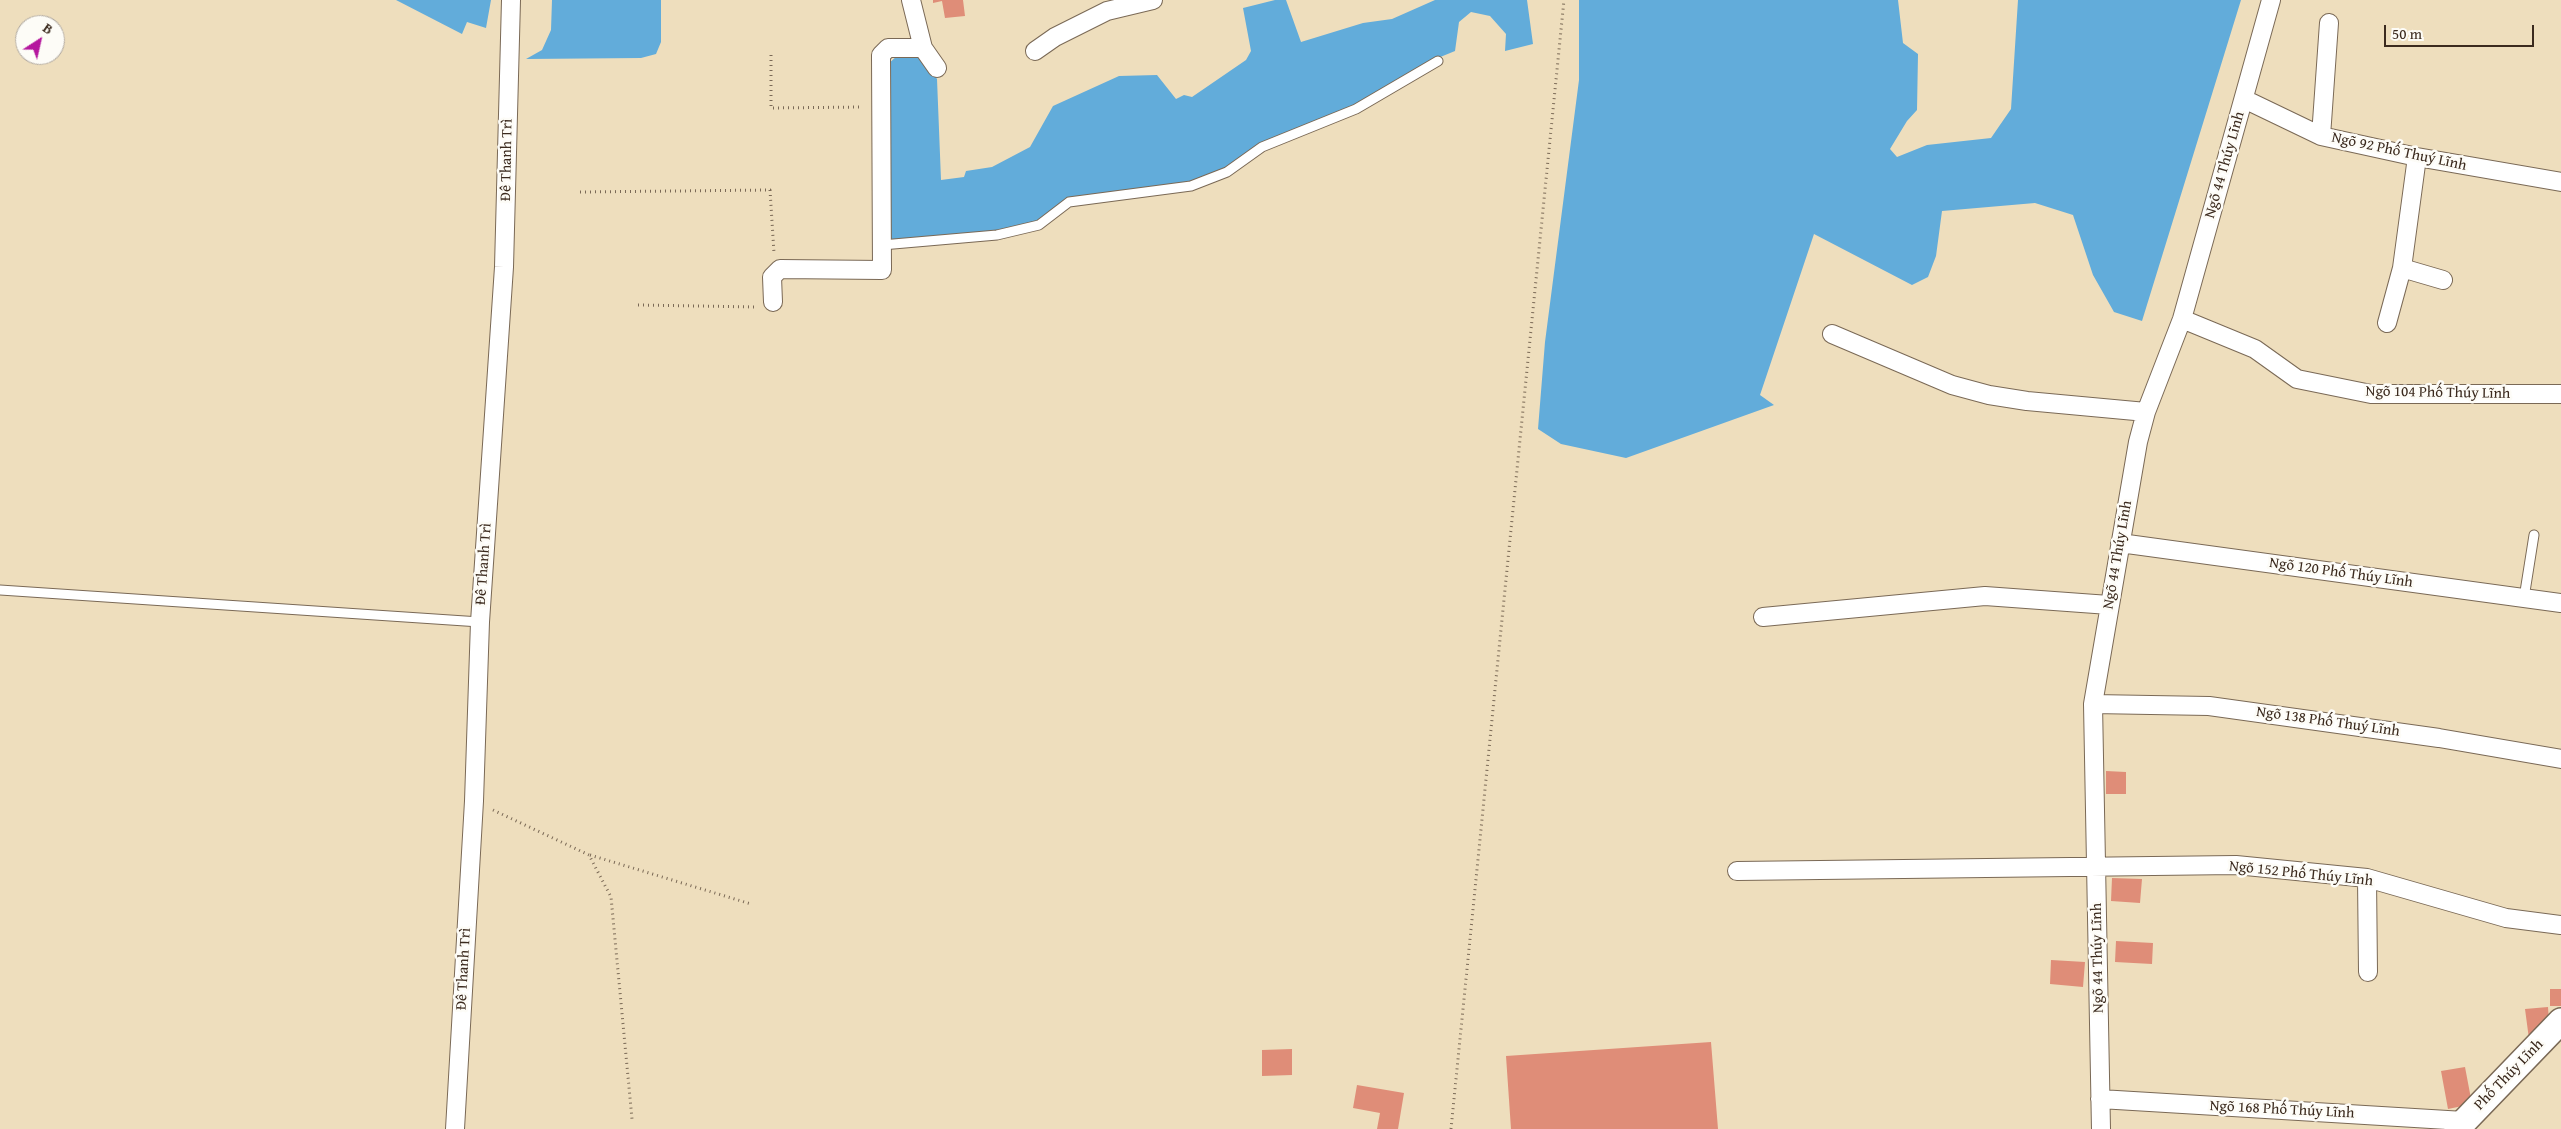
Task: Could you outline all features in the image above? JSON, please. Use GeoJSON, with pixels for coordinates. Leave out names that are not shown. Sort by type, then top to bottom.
{"type":"FeatureCollection","features":[{"type":"Feature","properties":{"kind":"street","name":"Đê Thanh Trì"},"geometry":{"type":"LineString","coordinates":[[455,1129],[474,801],[480,622],[504,267],[511,0]]}},
{"type":"Feature","properties":{"kind":"street"},"geometry":{"type":"LineString","coordinates":[[911,0],[923,48],[937,68]]}},
{"type":"Feature","properties":{"kind":"street"},"geometry":{"type":"LineString","coordinates":[[1035,51],[1055,37],[1107,11],[1153,0]]}},
{"type":"Feature","properties":{"kind":"street","name":"Ngõ 44 Thúy Lĩnh"},"geometry":{"type":"LineString","coordinates":[[2101,1129],[2093,704],[2138,442],[2146,412],[2182,319],[2271,0]]}},
{"type":"Feature","properties":{"kind":"street"},"geometry":{"type":"LineString","coordinates":[[2321,136],[2329,23]]}},
{"type":"Feature","properties":{"kind":"street"},"geometry":{"type":"LineString","coordinates":[[773,302],[772,277],[780,269],[882,270],[881,55],[888,48],[923,48]]}},
{"type":"Feature","properties":{"kind":"street","name":"Ngõ 92 Phố Thuý Lĩnh"},"geometry":{"type":"LineString","coordinates":[[2244,98],[2321,136],[2417,157],[2561,182]]}},
{"type":"Feature","properties":{"kind":"street"},"geometry":{"type":"LineString","coordinates":[[2387,322],[2402,268],[2417,157]]}},
{"type":"Feature","properties":{"kind":"street"},"geometry":{"type":"LineString","coordinates":[[2402,268],[2443,280]]}},
{"type":"Feature","properties":{"kind":"street","name":"Ngõ 104 Phố Thúy Lĩnh"},"geometry":{"type":"LineString","coordinates":[[2182,319],[2255,349],[2297,379],[2371,394],[2561,394]]}},
{"type":"Feature","properties":{"kind":"street"},"geometry":{"type":"LineString","coordinates":[[1832,334],[1952,384],[1989,395],[2027,401],[2146,412]]}},
{"type":"Feature","properties":{"kind":"street","name":"Ngõ 120 Phố Thúy Lĩnh"},"geometry":{"type":"LineString","coordinates":[[2120,543],[2561,603]]}},
{"type":"Feature","properties":{"kind":"street"},"geometry":{"type":"LineString","coordinates":[[1763,618],[1985,596],[2109,605]]}},
{"type":"Feature","properties":{"kind":"street","name":"Ngõ 138 Phố Thuý Lĩnh"},"geometry":{"type":"LineString","coordinates":[[2093,704],[2208,706],[2439,738],[2561,758]]}},
{"type":"Feature","properties":{"kind":"street","name":"Ngõ 152 Phố Thúy Lĩnh"},"geometry":{"type":"LineString","coordinates":[[1737,871],[2236,866],[2367,878],[2506,918],[2561,925]]}},
{"type":"Feature","properties":{"kind":"street"},"geometry":{"type":"LineString","coordinates":[[2367,878],[2368,972]]}},
{"type":"Feature","properties":{"kind":"street","name":"Phố Thúy Lĩnh"},"geometry":{"type":"LineString","coordinates":[[2460,1125],[2561,1021]]}},
{"type":"Feature","properties":{"kind":"street","name":"Ngõ 168 Phố Thúy Lĩnh"},"geometry":{"type":"LineString","coordinates":[[2100,1099],[2460,1125]]}},
{"type":"Feature","properties":{"kind":"lane"},"geometry":{"type":"LineString","coordinates":[[882,245],[997,235],[1039,225],[1070,202],[1191,186],[1227,172],[1262,147],[1356,109],[1438,61]]}},
{"type":"Feature","properties":{"kind":"lane"},"geometry":{"type":"LineString","coordinates":[[2524,598],[2534,535]]}},
{"type":"Feature","properties":{"kind":"lane"},"geometry":{"type":"LineString","coordinates":[[0,590],[480,622]]}},
{"type":"Feature","properties":{"kind":"path"},"geometry":{"type":"LineString","coordinates":[[1450,1129],[1564,0]]}},
{"type":"Feature","properties":{"kind":"path"},"geometry":{"type":"LineString","coordinates":[[772,55],[771,108],[881,107]]}},
{"type":"Feature","properties":{"kind":"path"},"geometry":{"type":"LineString","coordinates":[[580,192],[770,190],[775,274]]}},
{"type":"Feature","properties":{"kind":"path"},"geometry":{"type":"LineString","coordinates":[[638,305],[772,307],[773,302]]}},
{"type":"Feature","properties":{"kind":"path"},"geometry":{"type":"LineString","coordinates":[[474,801],[589,855],[751,904]]}},
{"type":"Feature","properties":{"kind":"path"},"geometry":{"type":"LineString","coordinates":[[589,855],[611,897],[632,1119]]}},
{"type":"Feature","properties":{"kind":"water"},"geometry":{"type":"Polygon","coordinates":[[[396,0],[491,0],[486,28],[467,22],[462,34],[396,0]]]}},
{"type":"Feature","properties":{"kind":"water"},"geometry":{"type":"Polygon","coordinates":[[[552,0],[661,0],[661,42],[656,54],[641,58],[526,59],[542,50],[551,30],[552,0]]]}},
{"type":"Feature","properties":{"kind":"water"},"geometry":{"type":"Polygon","coordinates":[[[1275,0],[1286,0],[1301,42],[1363,23],[1392,19],[1435,0],[1527,0],[1533,44],[1505,51],[1506,34],[1490,16],[1471,12],[1459,22],[1455,51],[1433,60],[1352,108],[1260,143],[1223,170],[1189,183],[1070,197],[1033,224],[949,238],[894,242],[886,234],[886,66],[898,55],[918,56],[926,63],[937,79],[941,180],[964,177],[966,171],[992,167],[1030,147],[1053,106],[1119,76],[1157,75],[1176,99],[1184,95],[1192,97],[1246,60],[1251,51],[1243,8],[1275,0]]]}},
{"type":"Feature","properties":{"kind":"water"},"geometry":{"type":"Polygon","coordinates":[[[1579,0],[1898,0],[1903,43],[1918,54],[1917,110],[1907,121],[1890,149],[1897,157],[1927,145],[1991,138],[2011,109],[2018,0],[2241,0],[2142,321],[2114,312],[2093,275],[2073,215],[2035,203],[1942,211],[1936,256],[1928,277],[1912,285],[1814,234],[1760,395],[1774,405],[1626,458],[1561,444],[1538,429],[1545,342],[1579,80],[1579,0]]]}},
{"type":"Feature","properties":{"kind":"building"},"geometry":{"type":"Polygon","coordinates":[[[933,0],[963,0],[965,16],[945,18],[942,1],[933,3],[933,0]]]}},
{"type":"Feature","properties":{"kind":"building"},"geometry":{"type":"Polygon","coordinates":[[[2106,771],[2126,772],[2126,794],[2106,794],[2106,771]]]}},
{"type":"Feature","properties":{"kind":"building"},"geometry":{"type":"Polygon","coordinates":[[[2112,878],[2142,879],[2140,903],[2111,901],[2112,878]]]}},
{"type":"Feature","properties":{"kind":"building"},"geometry":{"type":"Polygon","coordinates":[[[2116,941],[2153,943],[2152,964],[2115,962],[2116,941]]]}},
{"type":"Feature","properties":{"kind":"building"},"geometry":{"type":"Polygon","coordinates":[[[2051,960],[2085,962],[2083,987],[2050,984],[2051,960]]]}},
{"type":"Feature","properties":{"kind":"building"},"geometry":{"type":"Polygon","coordinates":[[[2550,989],[2561,989],[2561,1006],[2550,1006],[2550,989]]]}},
{"type":"Feature","properties":{"kind":"building"},"geometry":{"type":"Polygon","coordinates":[[[2548,1007],[2549,1021],[2529,1039],[2525,1009],[2548,1007]]]}},
{"type":"Feature","properties":{"kind":"building"},"geometry":{"type":"Polygon","coordinates":[[[1711,1042],[1718,1129],[1511,1129],[1506,1056],[1711,1042]]]}},
{"type":"Feature","properties":{"kind":"building"},"geometry":{"type":"Polygon","coordinates":[[[1292,1049],[1292,1075],[1262,1076],[1262,1050],[1292,1049]]]}},
{"type":"Feature","properties":{"kind":"building"},"geometry":{"type":"Polygon","coordinates":[[[2465,1067],[2472,1104],[2448,1109],[2441,1071],[2465,1067]]]}},
{"type":"Feature","properties":{"kind":"building"},"geometry":{"type":"Polygon","coordinates":[[[1357,1085],[1404,1093],[1398,1129],[1377,1129],[1380,1113],[1353,1108],[1357,1085]]]}}]}
